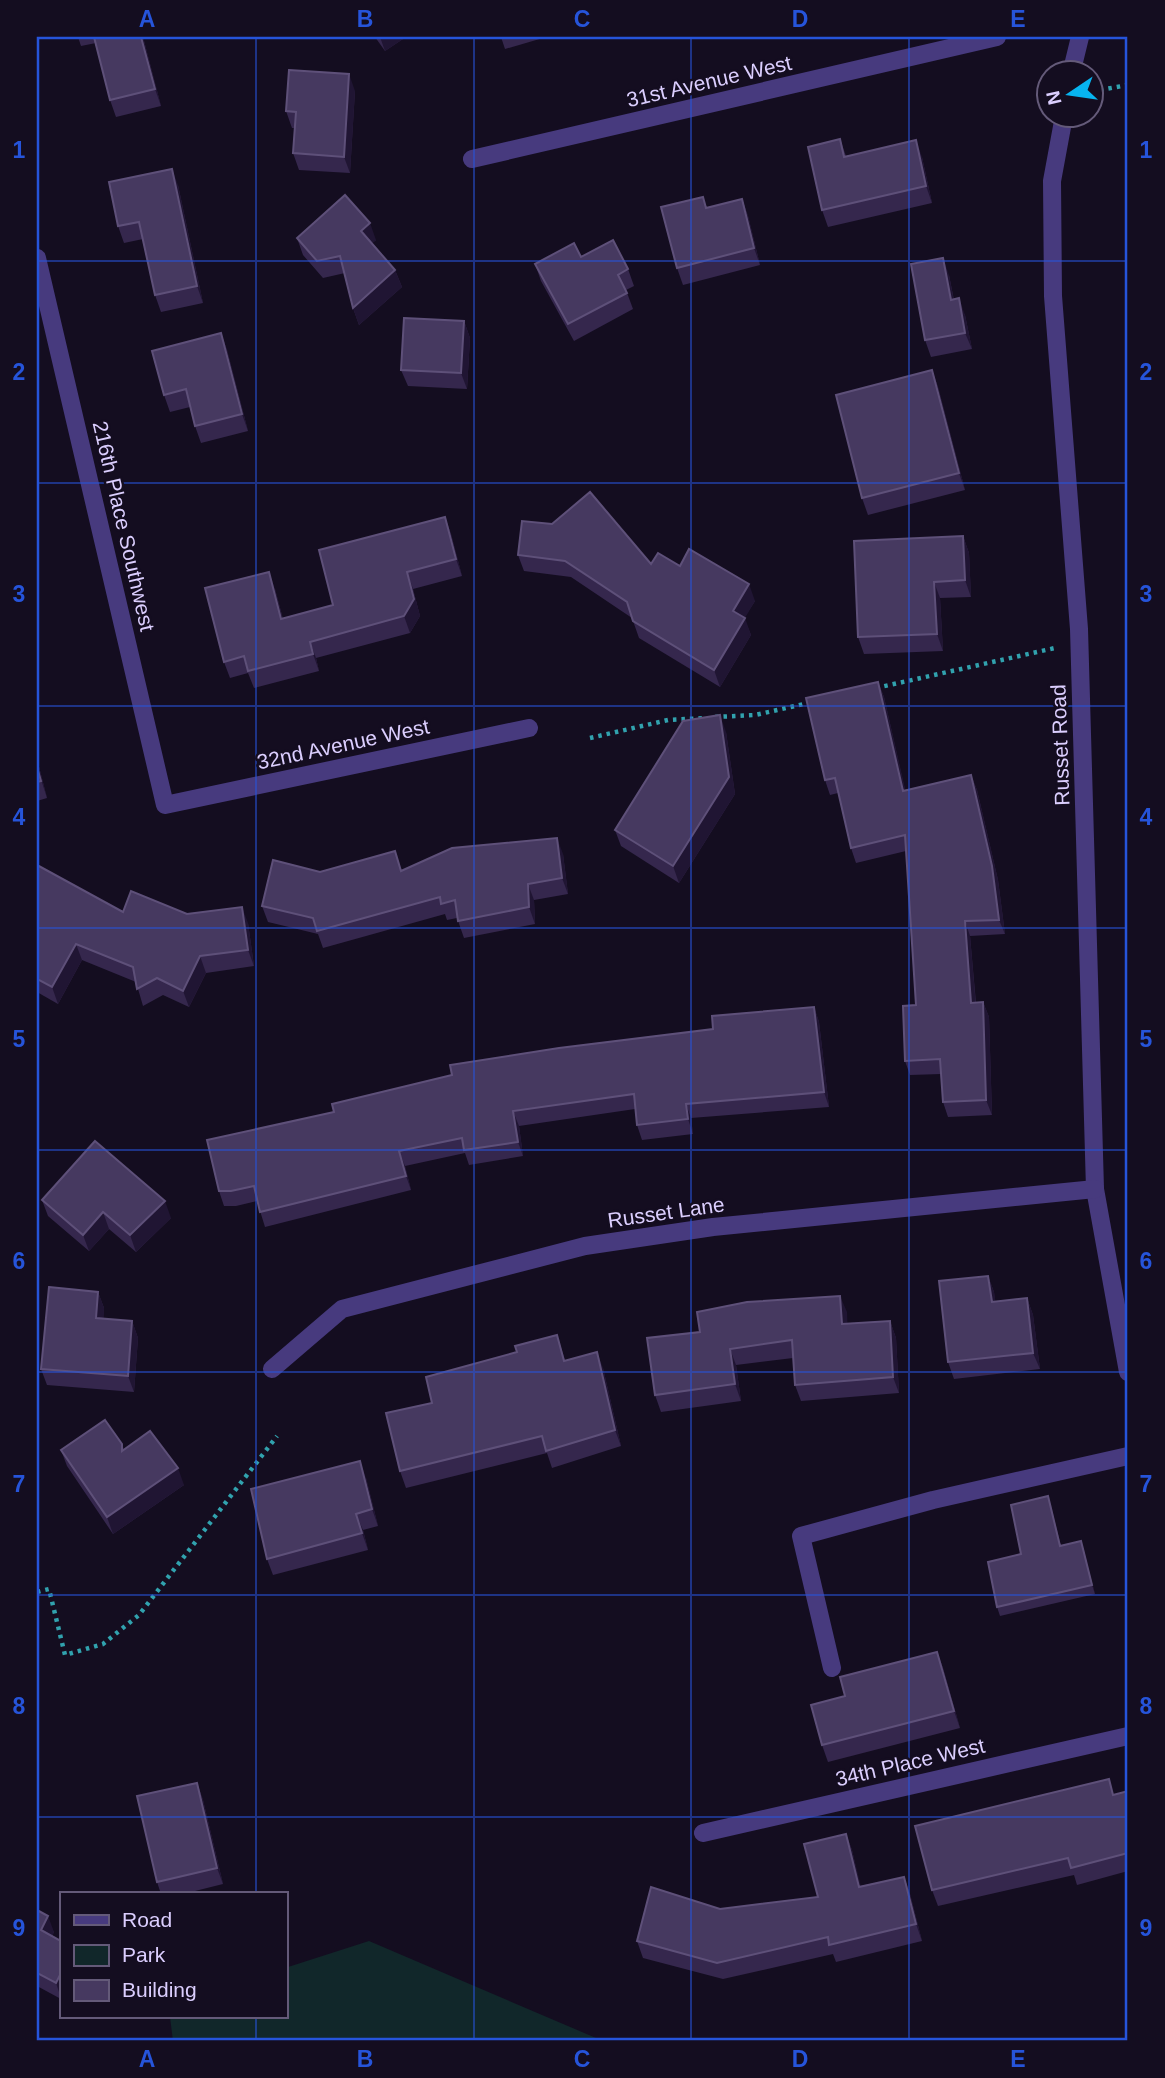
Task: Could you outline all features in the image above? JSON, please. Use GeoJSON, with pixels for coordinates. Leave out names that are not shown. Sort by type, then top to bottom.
{"type":"FeatureCollection","features":[{"type":"Feature","properties":{"kind":"street","name":"31st Avenue West"},"geometry":{"type":"LineString","coordinates":[[472,159],[997,37]]}},
{"type":"Feature","properties":{"kind":"street"},"geometry":{"type":"LineString","coordinates":[[1074,60],[1080,37]]}},
{"type":"Feature","properties":{"kind":"street","name":"Russet Road"},"geometry":{"type":"LineString","coordinates":[[1061,130],[1052,181],[1054,296],[1079,629],[1095,1189],[1128,1372]]}},
{"type":"Feature","properties":{"kind":"street","name":"216th Place Southwest"},"geometry":{"type":"LineString","coordinates":[[37,258],[165,805]]}},
{"type":"Feature","properties":{"kind":"street","name":"32nd Avenue West"},"geometry":{"type":"LineString","coordinates":[[165,805],[530,728]]}},
{"type":"Feature","properties":{"kind":"street","name":"Russet Lane"},"geometry":{"type":"LineString","coordinates":[[272,1369],[342,1309],[585,1247],[713,1227],[1095,1189]]}},
{"type":"Feature","properties":{"kind":"street"},"geometry":{"type":"LineString","coordinates":[[832,1668],[801,1536],[933,1500],[1128,1456]]}},
{"type":"Feature","properties":{"kind":"street","name":"34th Place West"},"geometry":{"type":"LineString","coordinates":[[703,1833],[1128,1736]]}},
{"type":"Feature","properties":{"kind":"path"},"geometry":{"type":"LineString","coordinates":[[1106,89],[1128,85]]}},
{"type":"Feature","properties":{"kind":"path"},"geometry":{"type":"LineString","coordinates":[[874,688],[1060,647]]}},
{"type":"Feature","properties":{"kind":"path"},"geometry":{"type":"LineString","coordinates":[[590,738],[668,720],[755,715],[821,700]]}},
{"type":"Feature","properties":{"kind":"path"},"geometry":{"type":"LineString","coordinates":[[37,1592],[49,1589],[65,1655],[103,1644],[139,1615],[276,1436]]}},
{"type":"Feature","properties":{"kind":"green space"},"geometry":{"type":"Polygon","coordinates":[[[369,1941],[603,2041],[173,2041],[170,2018],[287,2018],[287,1967],[369,1941]]]}},
{"type":"Feature","properties":{"kind":"building"},"geometry":{"type":"Polygon","coordinates":[[[94,37],[141,37],[155,89],[110,100],[94,37]]]}},
{"type":"Feature","properties":{"kind":"building"},"geometry":{"type":"Polygon","coordinates":[[[289,70],[349,74],[344,157],[293,153],[296,112],[286,111],[289,70]]]}},
{"type":"Feature","properties":{"kind":"building"},"geometry":{"type":"Polygon","coordinates":[[[840,139],[844,157],[916,140],[926,186],[822,210],[808,147],[840,139]]]}},
{"type":"Feature","properties":{"kind":"building"},"geometry":{"type":"Polygon","coordinates":[[[172,169],[197,286],[155,295],[139,222],[118,226],[109,182],[172,169]]]}},
{"type":"Feature","properties":{"kind":"building"},"geometry":{"type":"Polygon","coordinates":[[[345,195],[370,223],[361,231],[395,270],[353,308],[340,256],[317,261],[297,238],[345,195]]]}},
{"type":"Feature","properties":{"kind":"building"},"geometry":{"type":"Polygon","coordinates":[[[703,197],[706,208],[742,199],[754,248],[677,268],[661,207],[703,197]]]}},
{"type":"Feature","properties":{"kind":"building"},"geometry":{"type":"Polygon","coordinates":[[[613,240],[628,269],[618,275],[627,293],[568,324],[535,264],[574,243],[581,257],[613,240]]]}},
{"type":"Feature","properties":{"kind":"building"},"geometry":{"type":"Polygon","coordinates":[[[943,258],[951,300],[959,298],[965,333],[925,340],[911,264],[943,258]]]}},
{"type":"Feature","properties":{"kind":"building"},"geometry":{"type":"Polygon","coordinates":[[[404,318],[464,321],[461,373],[401,370],[404,318]]]}},
{"type":"Feature","properties":{"kind":"building"},"geometry":{"type":"Polygon","coordinates":[[[221,333],[242,414],[195,426],[186,389],[164,395],[152,351],[221,333]]]}},
{"type":"Feature","properties":{"kind":"building"},"geometry":{"type":"Polygon","coordinates":[[[932,370],[959,473],[862,498],[836,395],[932,370]]]}},
{"type":"Feature","properties":{"kind":"building"},"geometry":{"type":"Polygon","coordinates":[[[590,492],[651,564],[658,553],[680,566],[689,549],[749,584],[733,611],[745,618],[714,670],[633,621],[627,602],[565,561],[518,555],[522,521],[552,524],[590,492]]]}},
{"type":"Feature","properties":{"kind":"building"},"geometry":{"type":"Polygon","coordinates":[[[445,517],[456,559],[407,572],[414,599],[404,616],[310,642],[313,654],[248,671],[244,656],[224,662],[205,588],[269,572],[281,619],[333,605],[319,550],[445,517]]]}},
{"type":"Feature","properties":{"kind":"building"},"geometry":{"type":"Polygon","coordinates":[[[963,536],[965,580],[934,582],[937,634],[858,637],[854,541],[963,536]]]}},
{"type":"Feature","properties":{"kind":"building"},"geometry":{"type":"Polygon","coordinates":[[[878,682],[903,791],[971,775],[992,866],[999,920],[965,921],[971,1003],[983,1002],[986,1100],[943,1102],[940,1059],[905,1061],[903,1006],[916,1005],[905,835],[851,848],[835,778],[825,780],[806,698],[878,682]]]}},
{"type":"Feature","properties":{"kind":"building"},"geometry":{"type":"Polygon","coordinates":[[[720,715],[729,777],[673,866],[615,830],[683,721],[720,715]]]}},
{"type":"Feature","properties":{"kind":"building"},"geometry":{"type":"Polygon","coordinates":[[[557,838],[562,878],[528,884],[529,907],[458,921],[455,900],[441,904],[440,897],[317,931],[313,918],[262,906],[273,860],[320,872],[395,851],[401,871],[452,848],[557,838]]]}},
{"type":"Feature","properties":{"kind":"building"},"geometry":{"type":"Polygon","coordinates":[[[37,865],[123,912],[131,891],[187,914],[242,907],[248,950],[200,956],[183,991],[157,978],[137,989],[133,967],[76,944],[52,987],[37,979],[37,865]]]}},
{"type":"Feature","properties":{"kind":"building"},"geometry":{"type":"Polygon","coordinates":[[[814,1007],[824,1092],[686,1104],[688,1119],[637,1125],[634,1094],[513,1111],[518,1142],[464,1150],[462,1138],[399,1151],[406,1176],[260,1212],[254,1186],[219,1191],[207,1140],[334,1112],[332,1104],[452,1075],[450,1065],[713,1029],[712,1016],[814,1007]]]}},
{"type":"Feature","properties":{"kind":"building"},"geometry":{"type":"Polygon","coordinates":[[[95,1141],[165,1201],[130,1235],[103,1212],[83,1235],[42,1200],[95,1141]]]}},
{"type":"Feature","properties":{"kind":"building"},"geometry":{"type":"Polygon","coordinates":[[[988,1276],[992,1302],[1027,1298],[1033,1353],[948,1362],[939,1281],[988,1276]]]}},
{"type":"Feature","properties":{"kind":"building"},"geometry":{"type":"Polygon","coordinates":[[[49,1287],[98,1292],[96,1318],[132,1321],[128,1376],[41,1369],[49,1287]]]}},
{"type":"Feature","properties":{"kind":"building"},"geometry":{"type":"Polygon","coordinates":[[[840,1296],[842,1324],[890,1321],[893,1377],[795,1385],[792,1340],[730,1349],[735,1384],[655,1395],[647,1338],[700,1332],[697,1312],[747,1302],[840,1296]]]}},
{"type":"Feature","properties":{"kind":"building"},"geometry":{"type":"Polygon","coordinates":[[[557,1335],[564,1361],[597,1352],[615,1430],[546,1451],[542,1436],[400,1471],[386,1413],[432,1403],[426,1377],[517,1352],[515,1346],[557,1335]]]}},
{"type":"Feature","properties":{"kind":"building"},"geometry":{"type":"Polygon","coordinates":[[[105,1420],[122,1444],[122,1451],[150,1431],[178,1468],[107,1517],[61,1450],[105,1420]]]}},
{"type":"Feature","properties":{"kind":"building"},"geometry":{"type":"Polygon","coordinates":[[[360,1461],[372,1509],[356,1514],[362,1533],[267,1559],[251,1489],[360,1461]]]}},
{"type":"Feature","properties":{"kind":"building"},"geometry":{"type":"Polygon","coordinates":[[[1048,1496],[1060,1546],[1081,1541],[1092,1585],[997,1607],[988,1562],[1021,1554],[1011,1505],[1048,1496]]]}},
{"type":"Feature","properties":{"kind":"building"},"geometry":{"type":"Polygon","coordinates":[[[937,1652],[954,1711],[822,1745],[811,1705],[845,1696],[840,1677],[937,1652]]]}},
{"type":"Feature","properties":{"kind":"building"},"geometry":{"type":"Polygon","coordinates":[[[1109,1779],[1113,1795],[1128,1791],[1128,1853],[1071,1868],[1068,1858],[932,1890],[915,1826],[1109,1779]]]}},
{"type":"Feature","properties":{"kind":"building"},"geometry":{"type":"Polygon","coordinates":[[[197,1783],[217,1868],[157,1882],[137,1796],[197,1783]]]}},
{"type":"Feature","properties":{"kind":"building"},"geometry":{"type":"Polygon","coordinates":[[[846,1834],[859,1887],[904,1877],[916,1924],[829,1945],[828,1937],[717,1963],[637,1941],[651,1887],[720,1909],[818,1897],[804,1844],[846,1834]]]}},
{"type":"Feature","properties":{"kind":"building"},"geometry":{"type":"Polygon","coordinates":[[[37,1910],[48,1916],[41,1930],[60,1940],[60,1975],[56,1983],[37,1973],[37,1910]]]}}]}
